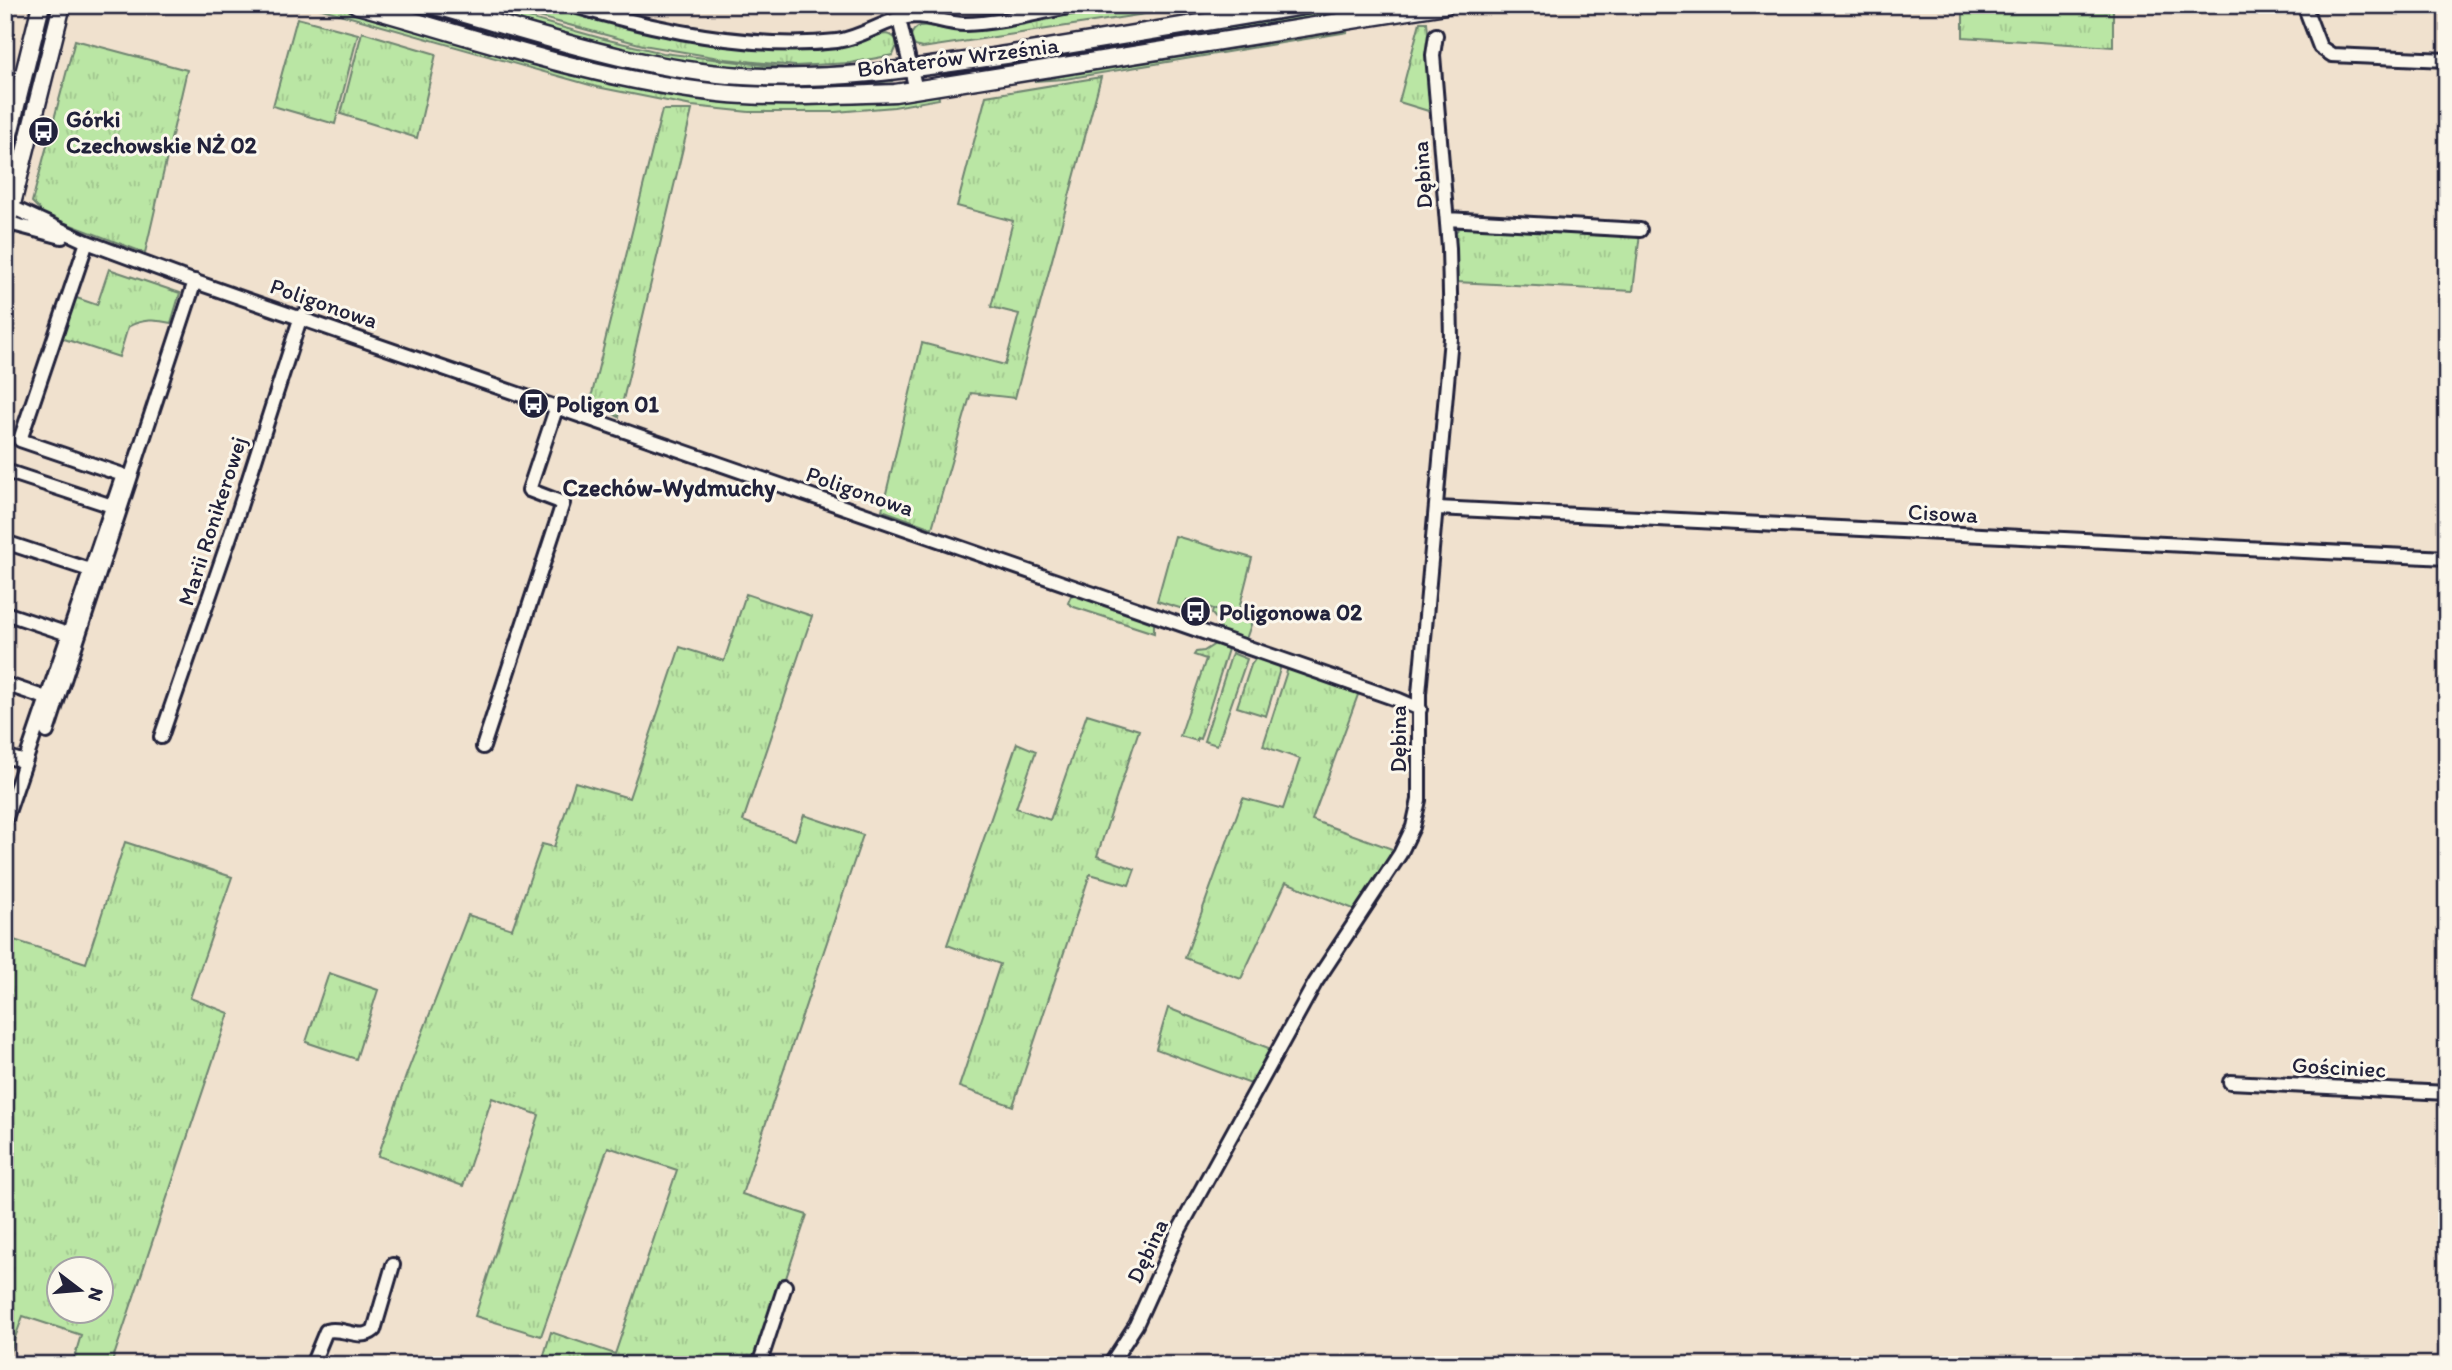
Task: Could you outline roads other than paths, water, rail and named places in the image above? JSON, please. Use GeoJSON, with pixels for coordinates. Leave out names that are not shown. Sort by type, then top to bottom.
{"type":"FeatureCollection","features":[{"type":"Feature","properties":{"kind":"main road"},"geometry":{"type":"LineString","coordinates":[[5,150],[41,5]]}},
{"type":"Feature","properties":{"kind":"main road"},"geometry":{"type":"LineString","coordinates":[[7,218],[62,5]]}},
{"type":"Feature","properties":{"kind":"main road","name":"Bohaterów Września"},"geometry":{"type":"LineString","coordinates":[[357,5],[584,69],[682,88],[760,96],[815,96],[916,90],[1446,5]]}},
{"type":"Feature","properties":{"kind":"main road","name":"Bohaterów Września"},"geometry":{"type":"LineString","coordinates":[[432,5],[585,50],[648,64],[708,73],[786,77],[912,68],[1309,5]]}},
{"type":"Feature","properties":{"kind":"street"},"geometry":{"type":"LineString","coordinates":[[571,5],[665,30],[713,37],[784,42],[840,41],[900,19],[918,16],[946,23],[966,24],[1080,5]]}},
{"type":"Feature","properties":{"kind":"street"},"geometry":{"type":"LineString","coordinates":[[2304,5],[2320,47],[2332,55],[2447,60]]}},
{"type":"Feature","properties":{"kind":"street"},"geometry":{"type":"LineString","coordinates":[[900,19],[916,90]]}},
{"type":"Feature","properties":{"kind":"street","name":"Dębina"},"geometry":{"type":"LineString","coordinates":[[1111,1365],[1136,1325],[1177,1234],[1314,983],[1408,839],[1419,800],[1419,694],[1451,338],[1447,219],[1433,55],[1436,35]]}},
{"type":"Feature","properties":{"kind":"street","name":"Poligonowa"},"geometry":{"type":"LineString","coordinates":[[7,218],[87,242],[301,316],[1420,709]]}},
{"type":"Feature","properties":{"kind":"street"},"geometry":{"type":"LineString","coordinates":[[1447,219],[1640,230]]}},
{"type":"Feature","properties":{"kind":"street"},"geometry":{"type":"LineString","coordinates":[[5,821],[122,475],[20,440],[87,242]]}},
{"type":"Feature","properties":{"kind":"street"},"geometry":{"type":"LineString","coordinates":[[47,732],[195,281]]}},
{"type":"Feature","properties":{"kind":"street","name":"Marii Ronikerowej"},"geometry":{"type":"LineString","coordinates":[[161,737],[237,516],[301,316]]}},
{"type":"Feature","properties":{"kind":"street"},"geometry":{"type":"LineString","coordinates":[[483,747],[563,503],[529,490],[557,407]]}},
{"type":"Feature","properties":{"kind":"street"},"geometry":{"type":"LineString","coordinates":[[9,472],[112,506]]}},
{"type":"Feature","properties":{"kind":"street","name":"Cisowa"},"geometry":{"type":"LineString","coordinates":[[1437,508],[2447,558]]}},
{"type":"Feature","properties":{"kind":"street"},"geometry":{"type":"LineString","coordinates":[[5,542],[90,570]]}},
{"type":"Feature","properties":{"kind":"street"},"geometry":{"type":"LineString","coordinates":[[5,613],[68,634]]}},
{"type":"Feature","properties":{"kind":"street"},"geometry":{"type":"LineString","coordinates":[[5,684],[46,698]]}},
{"type":"Feature","properties":{"kind":"street"},"geometry":{"type":"LineString","coordinates":[[1403,701],[1419,694]]}},
{"type":"Feature","properties":{"kind":"street"},"geometry":{"type":"LineString","coordinates":[[5,756],[25,762]]}},
{"type":"Feature","properties":{"kind":"street","name":"Gościniec"},"geometry":{"type":"LineString","coordinates":[[2230,1082],[2447,1093]]}},
{"type":"Feature","properties":{"kind":"street"},"geometry":{"type":"LineString","coordinates":[[312,1365],[326,1331],[334,1328],[360,1335],[374,1330],[393,1265]]}},
{"type":"Feature","properties":{"kind":"street"},"geometry":{"type":"LineString","coordinates":[[759,1365],[785,1286]]}},
{"type":"Feature","properties":{"kind":"place","name":"Górki Czechowskie NŻ 02"},"geometry":{"type":"Point","coordinates":[43,132]}},
{"type":"Feature","properties":{"kind":"place","name":"Poligon 01"},"geometry":{"type":"Point","coordinates":[533,404]}},
{"type":"Feature","properties":{"kind":"place","name":"Poligonowa 02"},"geometry":{"type":"Point","coordinates":[1196,612]}},
{"type":"Feature","properties":{"kind":"district","name":"Czechów-Wydmuchy"},"geometry":{"type":"Point","coordinates":[669,487]}}]}
